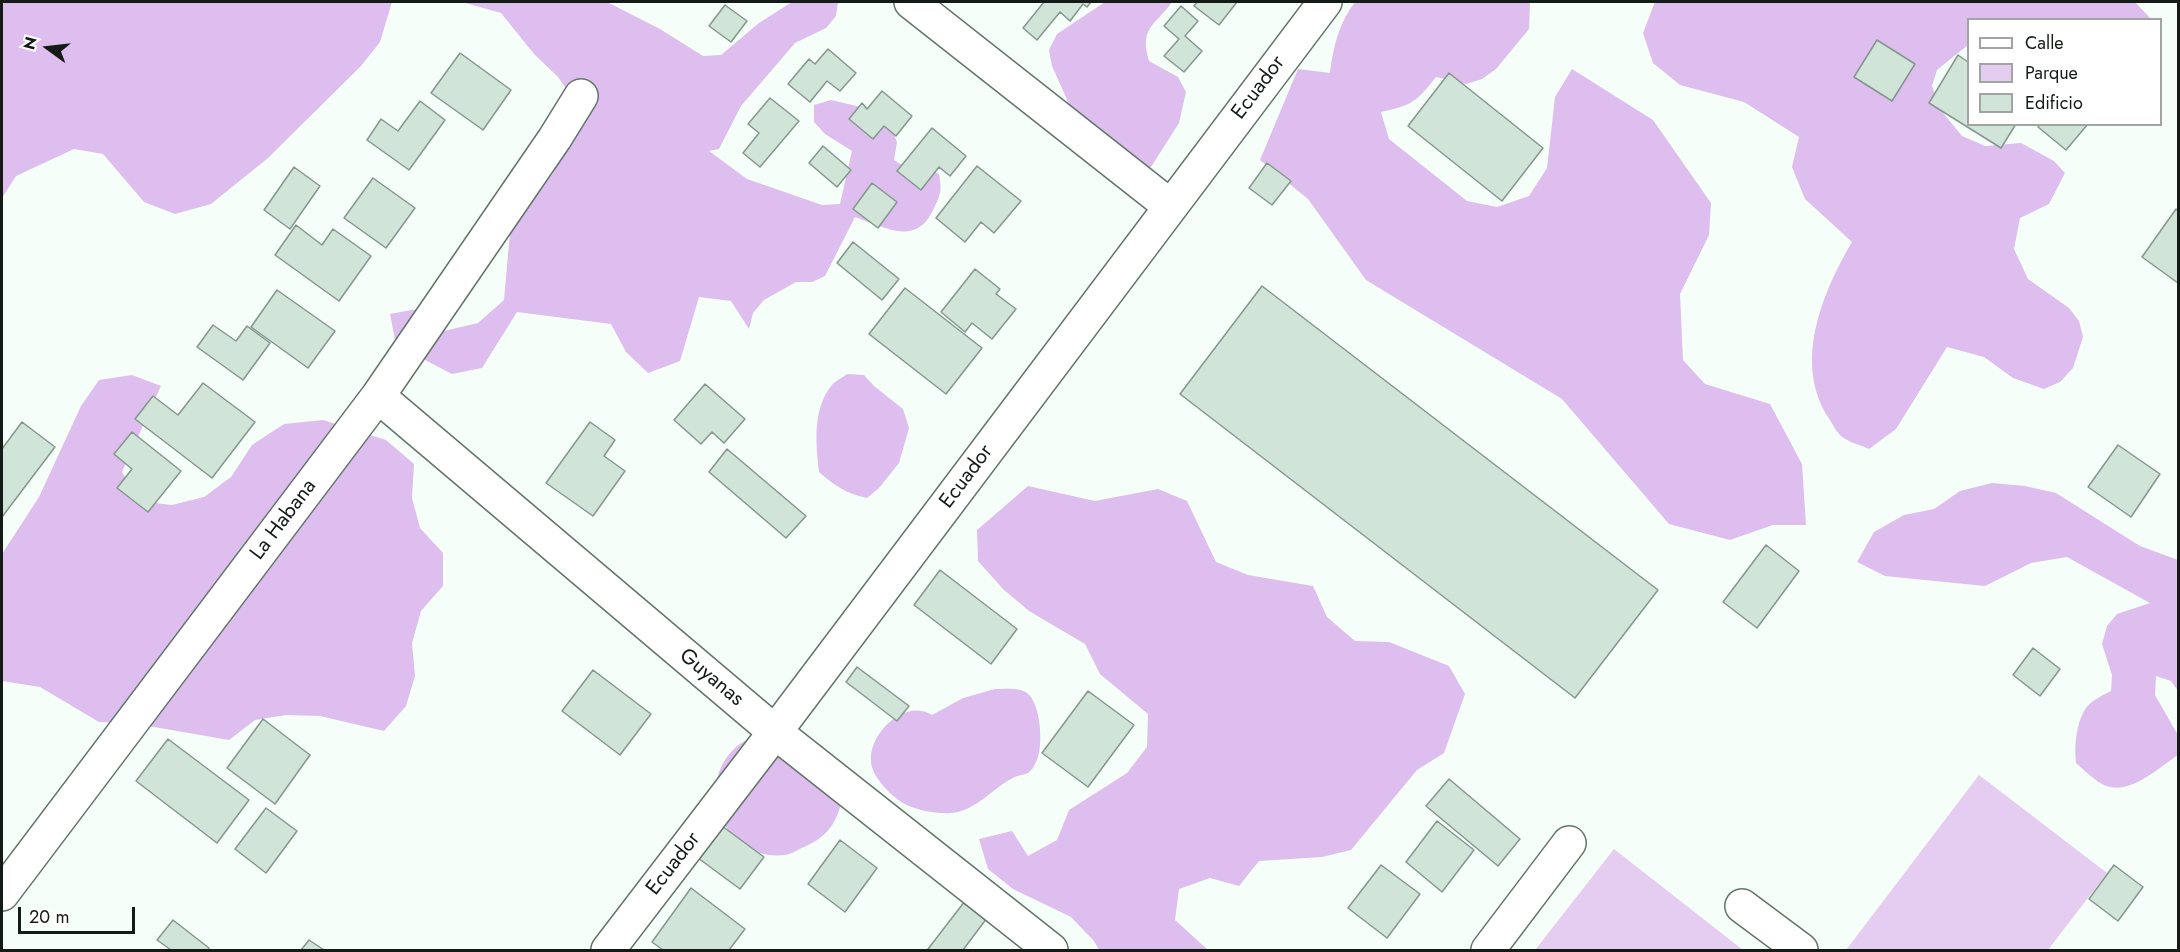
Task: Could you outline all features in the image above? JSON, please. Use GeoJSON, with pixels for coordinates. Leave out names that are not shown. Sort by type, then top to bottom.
{"type":"FeatureCollection","features":[{"type":"Feature","properties":{"kind":"street"},"geometry":{"type":"LineString","coordinates":[[911,2],[1170,206]]}},
{"type":"Feature","properties":{"kind":"street","name":"Ecuador"},"geometry":{"type":"LineString","coordinates":[[608,951],[1325,2]]}},
{"type":"Feature","properties":{"kind":"street","name":"La Habana"},"geometry":{"type":"LineString","coordinates":[[2,894],[378,396],[555,138],[581,96]]}},
{"type":"Feature","properties":{"kind":"street","name":"Guyanas"},"geometry":{"type":"LineString","coordinates":[[378,396],[775,732],[1051,951]]}},
{"type":"Feature","properties":{"kind":"street"},"geometry":{"type":"LineString","coordinates":[[1488,951],[1569,843]]}},
{"type":"Feature","properties":{"kind":"street"},"geometry":{"type":"LineString","coordinates":[[1742,906],[1801,951]]}},
{"type":"Feature","properties":{"kind":"green space"},"geometry":{"type":"Polygon","coordinates":[[[1979,775],[2107,873],[2048,950],[1846,950],[1979,775]]]}},
{"type":"Feature","properties":{"kind":"green space"},"geometry":{"type":"Polygon","coordinates":[[[1614,849],[1743,950],[1535,950],[1614,849]]]}},
{"type":"Feature","properties":{"kind":"shaded area"},"geometry":{"type":"Polygon","coordinates":[[[2,2],[392,2],[380,42],[361,66],[268,158],[211,204],[175,214],[144,202],[103,154],[74,149],[16,176],[2,198],[2,2]]]}},
{"type":"Feature","properties":{"kind":"shaded area"},"geometry":{"type":"Polygon","coordinates":[[[462,2],[607,2],[660,29],[703,56],[721,55],[759,23],[792,2],[838,2],[836,16],[826,28],[795,43],[741,106],[719,149],[709,151],[747,179],[822,205],[840,204],[852,151],[825,134],[814,122],[814,105],[831,100],[865,108],[891,127],[897,142],[894,160],[907,168],[924,166],[939,174],[941,189],[938,200],[926,221],[918,228],[908,231],[888,229],[855,217],[825,276],[812,282],[796,282],[764,300],[753,313],[749,329],[731,301],[699,297],[680,361],[648,373],[626,352],[611,324],[517,312],[482,368],[452,374],[396,345],[390,314],[422,308],[444,331],[478,323],[504,300],[510,232],[554,172],[558,156],[552,119],[556,104],[567,90],[501,13],[462,2]]]}},
{"type":"Feature","properties":{"kind":"shaded area"},"geometry":{"type":"Polygon","coordinates":[[[1105,2],[1172,2],[1150,28],[1147,34],[1146,50],[1149,61],[1178,77],[1186,92],[1179,123],[1151,167],[1134,170],[1081,131],[1052,66],[1049,50],[1057,34],[1105,2]]]}},
{"type":"Feature","properties":{"kind":"shaded area"},"geometry":{"type":"Polygon","coordinates":[[[1355,2],[1530,2],[1529,29],[1496,69],[1482,79],[1466,84],[1436,77],[1413,101],[1381,112],[1389,139],[1467,201],[1497,207],[1529,196],[1547,168],[1555,97],[1572,69],[1653,120],[1711,203],[1709,235],[1680,294],[1683,360],[1705,384],[1770,404],[1802,464],[1806,525],[1773,525],[1730,540],[1669,524],[1562,399],[1366,280],[1308,199],[1260,160],[1298,69],[1330,73],[1338,36],[1355,2]]]}},
{"type":"Feature","properties":{"kind":"shaded area"},"geometry":{"type":"Polygon","coordinates":[[[1655,2],[2135,2],[2150,18],[1967,18],[1967,46],[1937,70],[1932,86],[1940,109],[1962,136],[1985,146],[2021,143],[2054,161],[2065,173],[2049,204],[2020,218],[2014,249],[2028,279],[2069,308],[2079,321],[2083,337],[2073,368],[2060,382],[2044,389],[2013,378],[1984,357],[1947,347],[1896,429],[1869,449],[1840,435],[1819,399],[1813,376],[1812,353],[1822,306],[1852,242],[1805,199],[1792,167],[1799,137],[1744,102],[1680,85],[1653,63],[1643,33],[1655,2]]]}},
{"type":"Feature","properties":{"kind":"shaded area"},"geometry":{"type":"Polygon","coordinates":[[[847,374],[864,375],[903,409],[909,428],[899,463],[879,488],[867,498],[842,489],[819,472],[817,427],[821,405],[832,385],[847,374]]]}},
{"type":"Feature","properties":{"kind":"shaded area"},"geometry":{"type":"Polygon","coordinates":[[[132,375],[161,386],[122,472],[139,501],[172,505],[204,497],[231,477],[252,445],[284,424],[323,420],[386,440],[414,464],[412,498],[420,528],[443,553],[443,586],[421,611],[412,643],[415,676],[406,706],[384,731],[320,716],[286,715],[255,720],[229,740],[131,723],[99,722],[40,687],[2,681],[2,554],[39,497],[81,406],[99,380],[132,375]]]}},
{"type":"Feature","properties":{"kind":"shaded area"},"geometry":{"type":"Polygon","coordinates":[[[1992,483],[2025,486],[2056,493],[2140,546],[2178,560],[2178,691],[2171,681],[2156,676],[2155,695],[2178,735],[2178,755],[2142,780],[2122,787],[2102,784],[2076,763],[2076,744],[2077,730],[2086,707],[2111,691],[2112,675],[2102,644],[2107,626],[2117,614],[2150,603],[2067,557],[2031,563],[1985,586],[1885,576],[1857,562],[1874,532],[1904,515],[1934,509],[1960,491],[1992,483]]]}},
{"type":"Feature","properties":{"kind":"shaded area"},"geometry":{"type":"Polygon","coordinates":[[[1028,486],[1095,501],[1158,489],[1187,501],[1216,562],[1248,575],[1313,586],[1327,617],[1355,641],[1389,642],[1449,666],[1465,694],[1444,753],[1417,770],[1351,850],[1322,857],[1259,861],[1239,886],[1210,878],[1179,889],[1175,920],[1208,950],[1099,950],[1094,941],[1071,917],[1013,889],[988,869],[979,839],[1012,831],[1028,856],[1057,840],[1069,810],[1127,773],[1147,747],[1148,714],[1100,674],[1085,644],[1029,611],[1003,589],[978,561],[977,530],[1028,486]]]}},
{"type":"Feature","properties":{"kind":"shaded area"},"geometry":{"type":"Polygon","coordinates":[[[995,689],[1020,690],[1032,698],[1040,726],[1040,747],[1033,768],[1029,772],[1007,781],[970,808],[952,813],[927,811],[909,806],[898,800],[882,785],[872,767],[872,750],[882,730],[891,721],[911,711],[922,711],[932,715],[963,698],[995,689]]]}},
{"type":"Feature","properties":{"kind":"shaded area"},"geometry":{"type":"Polygon","coordinates":[[[769,729],[843,797],[835,820],[821,838],[785,855],[764,854],[747,847],[732,835],[722,819],[716,801],[717,782],[723,764],[736,747],[769,729]]]}},
{"type":"Feature","properties":{"kind":"building"},"geometry":{"type":"Polygon","coordinates":[[[1044,2],[1091,2],[1087,7],[1083,4],[1070,21],[1060,12],[1037,40],[1023,28],[1044,2]]]}},
{"type":"Feature","properties":{"kind":"building"},"geometry":{"type":"Polygon","coordinates":[[[1197,2],[1237,2],[1219,25],[1194,6],[1197,2]]]}},
{"type":"Feature","properties":{"kind":"building"},"geometry":{"type":"Polygon","coordinates":[[[725,5],[747,21],[731,42],[709,26],[725,5]]]}},
{"type":"Feature","properties":{"kind":"building"},"geometry":{"type":"Polygon","coordinates":[[[1181,6],[1198,21],[1185,36],[1202,51],[1184,72],[1164,56],[1179,39],[1164,26],[1181,6]]]}},
{"type":"Feature","properties":{"kind":"building"},"geometry":{"type":"Polygon","coordinates":[[[1877,40],[1915,64],[1892,101],[1854,77],[1877,40]]]}},
{"type":"Feature","properties":{"kind":"building"},"geometry":{"type":"Polygon","coordinates":[[[828,49],[856,73],[840,91],[827,81],[810,102],[788,84],[809,59],[815,64],[828,49]]]}},
{"type":"Feature","properties":{"kind":"building"},"geometry":{"type":"Polygon","coordinates":[[[460,53],[511,90],[483,130],[431,93],[460,53]]]}},
{"type":"Feature","properties":{"kind":"building"},"geometry":{"type":"Polygon","coordinates":[[[1958,55],[1967,61],[1967,126],[2015,126],[2001,148],[1929,103],[1958,55]]]}},
{"type":"Feature","properties":{"kind":"building"},"geometry":{"type":"Polygon","coordinates":[[[1449,73],[1543,148],[1502,201],[1408,126],[1449,73]]]}},
{"type":"Feature","properties":{"kind":"building"},"geometry":{"type":"Polygon","coordinates":[[[882,91],[912,116],[896,136],[884,126],[873,139],[849,119],[862,103],[867,109],[882,91]]]}},
{"type":"Feature","properties":{"kind":"building"},"geometry":{"type":"Polygon","coordinates":[[[770,98],[799,121],[760,167],[743,153],[759,133],[748,124],[770,98]]]}},
{"type":"Feature","properties":{"kind":"building"},"geometry":{"type":"Polygon","coordinates":[[[420,101],[445,120],[409,170],[367,140],[381,119],[398,131],[420,101]]]}},
{"type":"Feature","properties":{"kind":"building"},"geometry":{"type":"Polygon","coordinates":[[[2039,126],[2086,126],[2066,150],[2039,126]]]}},
{"type":"Feature","properties":{"kind":"building"},"geometry":{"type":"Polygon","coordinates":[[[932,128],[966,156],[950,176],[939,167],[921,190],[897,171],[932,128]]]}},
{"type":"Feature","properties":{"kind":"building"},"geometry":{"type":"Polygon","coordinates":[[[823,146],[851,170],[837,187],[809,163],[823,146]]]}},
{"type":"Feature","properties":{"kind":"building"},"geometry":{"type":"Polygon","coordinates":[[[1267,163],[1291,181],[1272,205],[1249,188],[1267,163]]]}},
{"type":"Feature","properties":{"kind":"building"},"geometry":{"type":"Polygon","coordinates":[[[977,166],[1021,201],[994,233],[981,222],[965,242],[936,218],[977,166]]]}},
{"type":"Feature","properties":{"kind":"building"},"geometry":{"type":"Polygon","coordinates":[[[294,167],[320,186],[290,229],[264,210],[294,167]]]}},
{"type":"Feature","properties":{"kind":"building"},"geometry":{"type":"Polygon","coordinates":[[[373,178],[415,208],[386,248],[344,218],[373,178]]]}},
{"type":"Feature","properties":{"kind":"building"},"geometry":{"type":"Polygon","coordinates":[[[872,183],[897,202],[878,228],[853,209],[872,183]]]}},
{"type":"Feature","properties":{"kind":"building"},"geometry":{"type":"Polygon","coordinates":[[[2176,209],[2178,211],[2178,283],[2142,257],[2176,209]]]}},
{"type":"Feature","properties":{"kind":"building"},"geometry":{"type":"Polygon","coordinates":[[[296,225],[322,245],[333,229],[371,256],[339,301],[275,255],[296,225]]]}},
{"type":"Feature","properties":{"kind":"building"},"geometry":{"type":"Polygon","coordinates":[[[853,242],[899,279],[882,300],[837,263],[853,242]]]}},
{"type":"Feature","properties":{"kind":"building"},"geometry":{"type":"Polygon","coordinates":[[[975,269],[1000,289],[996,294],[1016,309],[992,339],[972,323],[965,332],[941,312],[975,269]]]}},
{"type":"Feature","properties":{"kind":"building"},"geometry":{"type":"Polygon","coordinates":[[[1262,286],[1658,590],[1575,698],[1180,394],[1262,286]]]}},
{"type":"Feature","properties":{"kind":"building"},"geometry":{"type":"Polygon","coordinates":[[[905,288],[982,348],[946,394],[869,334],[905,288]]]}},
{"type":"Feature","properties":{"kind":"building"},"geometry":{"type":"Polygon","coordinates":[[[277,290],[335,331],[308,368],[251,327],[277,290]]]}},
{"type":"Feature","properties":{"kind":"building"},"geometry":{"type":"Polygon","coordinates":[[[213,325],[236,341],[247,326],[270,343],[243,380],[197,347],[213,325]]]}},
{"type":"Feature","properties":{"kind":"building"},"geometry":{"type":"Polygon","coordinates":[[[203,383],[255,422],[212,478],[135,419],[153,396],[178,415],[203,383]]]}},
{"type":"Feature","properties":{"kind":"building"},"geometry":{"type":"Polygon","coordinates":[[[705,384],[745,419],[724,443],[712,432],[701,444],[674,420],[705,384]]]}},
{"type":"Feature","properties":{"kind":"building"},"geometry":{"type":"Polygon","coordinates":[[[22,422],[55,447],[2,517],[2,449],[22,422]]]}},
{"type":"Feature","properties":{"kind":"building"},"geometry":{"type":"Polygon","coordinates":[[[590,422],[615,440],[604,456],[625,471],[593,516],[546,483],[590,422]]]}},
{"type":"Feature","properties":{"kind":"building"},"geometry":{"type":"Polygon","coordinates":[[[132,432],[181,471],[148,512],[117,488],[132,469],[114,454],[132,432]]]}},
{"type":"Feature","properties":{"kind":"building"},"geometry":{"type":"Polygon","coordinates":[[[2118,445],[2160,474],[2131,517],[2088,487],[2118,445]]]}},
{"type":"Feature","properties":{"kind":"building"},"geometry":{"type":"Polygon","coordinates":[[[727,449],[806,516],[786,538],[709,472],[727,449]]]}},
{"type":"Feature","properties":{"kind":"building"},"geometry":{"type":"Polygon","coordinates":[[[1766,545],[1799,571],[1757,628],[1723,602],[1766,545]]]}},
{"type":"Feature","properties":{"kind":"building"},"geometry":{"type":"Polygon","coordinates":[[[940,570],[1017,629],[991,664],[914,605],[940,570]]]}},
{"type":"Feature","properties":{"kind":"building"},"geometry":{"type":"Polygon","coordinates":[[[2033,648],[2060,669],[2040,696],[2013,675],[2033,648]]]}},
{"type":"Feature","properties":{"kind":"building"},"geometry":{"type":"Polygon","coordinates":[[[857,667],[909,706],[897,721],[846,682],[857,667]]]}},
{"type":"Feature","properties":{"kind":"building"},"geometry":{"type":"Polygon","coordinates":[[[593,670],[651,714],[620,755],[562,711],[593,670]]]}},
{"type":"Feature","properties":{"kind":"building"},"geometry":{"type":"Polygon","coordinates":[[[1088,691],[1134,725],[1088,787],[1042,753],[1088,691]]]}},
{"type":"Feature","properties":{"kind":"building"},"geometry":{"type":"Polygon","coordinates":[[[263,719],[310,755],[275,804],[227,768],[263,719]]]}},
{"type":"Feature","properties":{"kind":"building"},"geometry":{"type":"Polygon","coordinates":[[[168,739],[249,800],[217,843],[136,781],[168,739]]]}},
{"type":"Feature","properties":{"kind":"building"},"geometry":{"type":"Polygon","coordinates":[[[1449,779],[1520,839],[1498,866],[1426,806],[1449,779]]]}},
{"type":"Feature","properties":{"kind":"building"},"geometry":{"type":"Polygon","coordinates":[[[266,808],[297,831],[266,873],[235,849],[266,808]]]}},
{"type":"Feature","properties":{"kind":"building"},"geometry":{"type":"Polygon","coordinates":[[[1437,821],[1474,850],[1442,892],[1406,862],[1437,821]]]}},
{"type":"Feature","properties":{"kind":"building"},"geometry":{"type":"Polygon","coordinates":[[[722,826],[764,857],[740,889],[698,858],[722,826]]]}},
{"type":"Feature","properties":{"kind":"building"},"geometry":{"type":"Polygon","coordinates":[[[840,840],[877,868],[845,912],[808,884],[840,840]]]}},
{"type":"Feature","properties":{"kind":"building"},"geometry":{"type":"Polygon","coordinates":[[[1381,865],[1420,894],[1387,938],[1348,908],[1381,865]]]}},
{"type":"Feature","properties":{"kind":"building"},"geometry":{"type":"Polygon","coordinates":[[[2114,865],[2143,887],[2118,921],[2089,899],[2114,865]]]}},
{"type":"Feature","properties":{"kind":"building"},"geometry":{"type":"Polygon","coordinates":[[[691,888],[745,929],[729,950],[663,950],[652,942],[691,888]]]}},
{"type":"Feature","properties":{"kind":"building"},"geometry":{"type":"Polygon","coordinates":[[[965,901],[987,918],[963,950],[928,949],[965,901]]]}},
{"type":"Feature","properties":{"kind":"building"},"geometry":{"type":"Polygon","coordinates":[[[173,920],[209,948],[208,950],[171,950],[157,940],[173,920]]]}},
{"type":"Feature","properties":{"kind":"building"},"geometry":{"type":"Polygon","coordinates":[[[309,940],[324,950],[301,950],[309,940]]]}}]}
